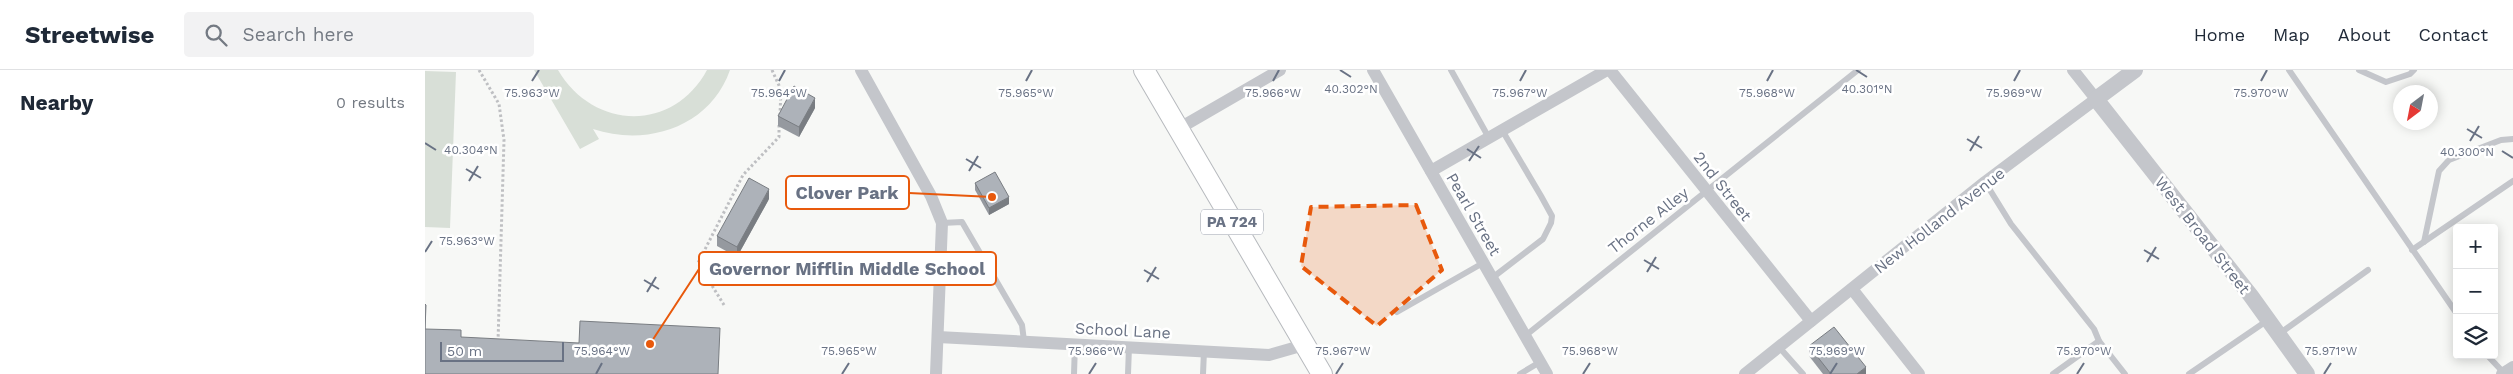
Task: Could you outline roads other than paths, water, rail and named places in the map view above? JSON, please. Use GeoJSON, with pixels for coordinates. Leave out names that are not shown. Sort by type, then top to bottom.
{"type":"FeatureCollection","features":[{"type":"Feature","properties":{"kind":"main road","name":"PA 724"},"geometry":{"type":"LineString","coordinates":[[1144,70],[1322,374]]}},
{"type":"Feature","properties":{"kind":"street"},"geometry":{"type":"LineString","coordinates":[[861,70],[931,196],[942,223],[936,374]]}},
{"type":"Feature","properties":{"kind":"street"},"geometry":{"type":"LineString","coordinates":[[1178,129],[1280,70]]}},
{"type":"Feature","properties":{"kind":"street","name":"Pearl Street"},"geometry":{"type":"LineString","coordinates":[[1373,70],[1547,374]]}},
{"type":"Feature","properties":{"kind":"street"},"geometry":{"type":"LineString","coordinates":[[1431,171],[1609,70]]}},
{"type":"Feature","properties":{"kind":"street","name":"2nd Street"},"geometry":{"type":"LineString","coordinates":[[1609,70],[1811,321]]}},
{"type":"Feature","properties":{"kind":"street"},"geometry":{"type":"LineString","coordinates":[[2073,70],[2096,99]]}},
{"type":"Feature","properties":{"kind":"street","name":"New Holland Avenue"},"geometry":{"type":"LineString","coordinates":[[1745,374],[1985,182],[2135,70]]}},
{"type":"Feature","properties":{"kind":"street","name":"West Broad Street"},"geometry":{"type":"LineString","coordinates":[[2096,99],[2269,319],[2307,374]]}},
{"type":"Feature","properties":{"kind":"street"},"geometry":{"type":"LineString","coordinates":[[1851,289],[1919,374]]}},
{"type":"Feature","properties":{"kind":"street","name":"School Lane"},"geometry":{"type":"LineString","coordinates":[[938,337],[1269,355],[1305,345]]}},
{"type":"Feature","properties":{"kind":"lane"},"geometry":{"type":"LineString","coordinates":[[1451,70],[1489,138]]}},
{"type":"Feature","properties":{"kind":"lane"},"geometry":{"type":"LineString","coordinates":[[1843,70],[1849,77]]}},
{"type":"Feature","properties":{"kind":"lane","name":"Thorne Alley"},"geometry":{"type":"LineString","coordinates":[[1525,336],[1708,192],[1858,70]]}},
{"type":"Feature","properties":{"kind":"lane"},"geometry":{"type":"LineString","coordinates":[[2289,70],[2453,308]]}},
{"type":"Feature","properties":{"kind":"lane"},"geometry":{"type":"LineString","coordinates":[[2359,70],[2386,82],[2410,74],[2414,70]]}},
{"type":"Feature","properties":{"kind":"lane"},"geometry":{"type":"LineString","coordinates":[[1492,278],[1543,239],[1548,232],[1552,216],[1502,130]]}},
{"type":"Feature","properties":{"kind":"lane"},"geometry":{"type":"LineString","coordinates":[[2424,242],[2439,171],[2449,160],[2501,140],[2513,139]]}},
{"type":"Feature","properties":{"kind":"lane"},"geometry":{"type":"LineString","coordinates":[[2412,250],[2513,181]]}},
{"type":"Feature","properties":{"kind":"lane"},"geometry":{"type":"LineString","coordinates":[[1985,182],[2011,224],[2094,329],[2099,341],[2125,374]]}},
{"type":"Feature","properties":{"kind":"lane"},"geometry":{"type":"LineString","coordinates":[[942,223],[962,222],[1022,325],[1024,342]]}},
{"type":"Feature","properties":{"kind":"lane"},"geometry":{"type":"LineString","coordinates":[[1397,312],[1483,263]]}},
{"type":"Feature","properties":{"kind":"lane"},"geometry":{"type":"LineString","coordinates":[[2279,334],[2368,270]]}},
{"type":"Feature","properties":{"kind":"lane"},"geometry":{"type":"LineString","coordinates":[[2189,374],[2269,319]]}},
{"type":"Feature","properties":{"kind":"lane"},"geometry":{"type":"LineString","coordinates":[[2053,374],[2099,341]]}},
{"type":"Feature","properties":{"kind":"lane"},"geometry":{"type":"LineString","coordinates":[[1074,374],[1075,344]]}},
{"type":"Feature","properties":{"kind":"lane"},"geometry":{"type":"LineString","coordinates":[[1128,374],[1129,347]]}},
{"type":"Feature","properties":{"kind":"lane"},"geometry":{"type":"LineString","coordinates":[[1779,347],[1803,374]]}},
{"type":"Feature","properties":{"kind":"lane"},"geometry":{"type":"LineString","coordinates":[[1203,374],[1204,351]]}},
{"type":"Feature","properties":{"kind":"lane"},"geometry":{"type":"LineString","coordinates":[[2491,359],[2506,372]]}},
{"type":"Feature","properties":{"kind":"lane"},"geometry":{"type":"LineString","coordinates":[[1520,374],[1540,362]]}},
{"type":"Feature","properties":{"kind":"place","name":"Clover Park"},"geometry":{"type":"Point","coordinates":[992,197]}},
{"type":"Feature","properties":{"kind":"place","name":"Governor Mifflin Middle School"},"geometry":{"type":"Point","coordinates":[650,344]}}]}
